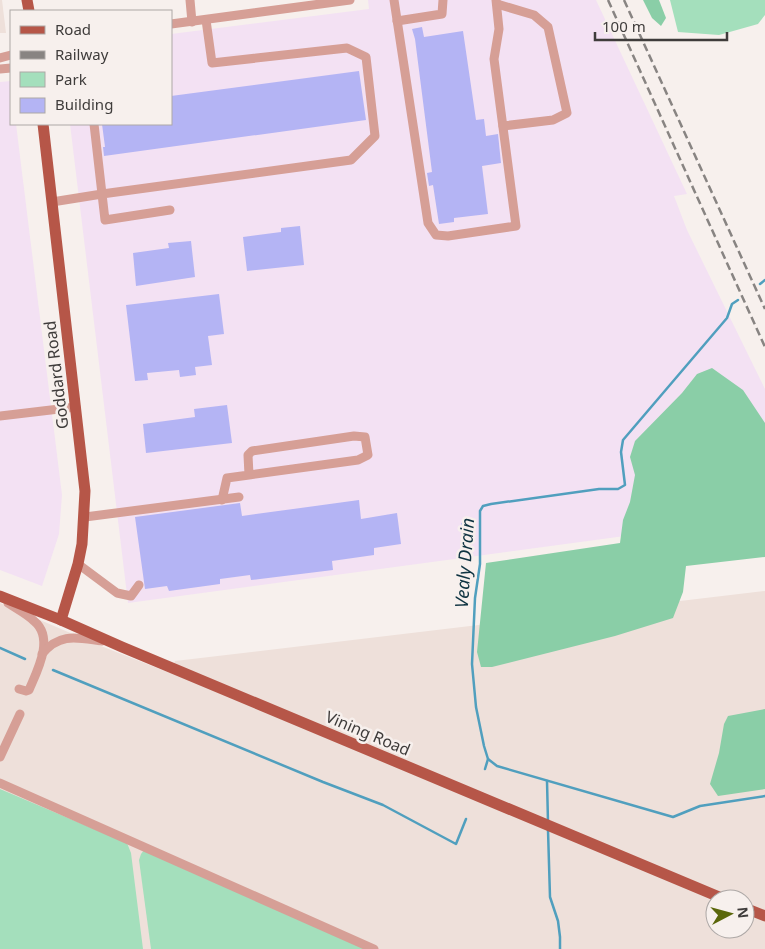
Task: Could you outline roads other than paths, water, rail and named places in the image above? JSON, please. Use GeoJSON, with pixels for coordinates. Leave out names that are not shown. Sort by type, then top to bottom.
{"type":"FeatureCollection","features":[{"type":"Feature","properties":{"kind":"main road","name":"Goddard Road"},"geometry":{"type":"LineString","coordinates":[[42,125],[85,491],[84,518],[78,564],[61,620]]}},
{"type":"Feature","properties":{"kind":"main road","name":"Vining Road"},"geometry":{"type":"LineString","coordinates":[[0,596],[705,891]]}},
{"type":"Feature","properties":{"kind":"street"},"geometry":{"type":"LineString","coordinates":[[190,0],[192,22]]}},
{"type":"Feature","properties":{"kind":"street"},"geometry":{"type":"LineString","coordinates":[[172,24],[350,0]]}},
{"type":"Feature","properties":{"kind":"street"},"geometry":{"type":"LineString","coordinates":[[394,0],[428,223],[436,235],[448,236],[516,226],[494,59],[499,29],[497,2],[534,15],[548,27],[567,112],[553,120],[503,126]]}},
{"type":"Feature","properties":{"kind":"street"},"geometry":{"type":"LineString","coordinates":[[398,21],[442,14],[443,0]]}},
{"type":"Feature","properties":{"kind":"street"},"geometry":{"type":"LineString","coordinates":[[52,202],[352,160],[375,136],[366,57],[347,48],[212,63],[206,20]]}},
{"type":"Feature","properties":{"kind":"street"},"geometry":{"type":"LineString","coordinates":[[94,125],[105,220],[170,210]]}},
{"type":"Feature","properties":{"kind":"street"},"geometry":{"type":"LineString","coordinates":[[0,416],[76,407]]}},
{"type":"Feature","properties":{"kind":"street"},"geometry":{"type":"LineString","coordinates":[[222,500],[227,478],[249,475],[358,460],[368,455],[365,437],[354,436],[252,451],[248,455],[249,475]]}},
{"type":"Feature","properties":{"kind":"street"},"geometry":{"type":"LineString","coordinates":[[84,518],[239,498]]}},
{"type":"Feature","properties":{"kind":"street"},"geometry":{"type":"LineString","coordinates":[[78,564],[117,593],[131,596],[139,585]]}},
{"type":"Feature","properties":{"kind":"street"},"geometry":{"type":"LineString","coordinates":[[0,596],[38,624],[43,636],[42,654],[29,690],[19,689]]}},
{"type":"Feature","properties":{"kind":"street"},"geometry":{"type":"LineString","coordinates":[[42,654],[52,645],[68,637],[110,642]]}},
{"type":"Feature","properties":{"kind":"street"},"geometry":{"type":"LineString","coordinates":[[0,757],[20,714]]}},
{"type":"Feature","properties":{"kind":"street"},"geometry":{"type":"LineString","coordinates":[[0,784],[374,949]]}},
{"type":"Feature","properties":{"kind":"waterway","name":"Vealy Drain"},"geometry":{"type":"LineString","coordinates":[[760,284],[765,280]]}},
{"type":"Feature","properties":{"kind":"waterway","name":"Vealy Drain"},"geometry":{"type":"LineString","coordinates":[[738,300],[732,304],[727,318],[623,440],[621,452],[625,485],[618,489],[599,489],[483,506],[480,511],[480,564],[475,598],[472,664],[476,707],[484,746],[488,759],[497,766],[673,817],[700,806],[765,796]]}},
{"type":"Feature","properties":{"kind":"waterway"},"geometry":{"type":"LineString","coordinates":[[0,648],[25,659]]}},
{"type":"Feature","properties":{"kind":"waterway"},"geometry":{"type":"LineString","coordinates":[[53,670],[383,805],[456,844],[466,819]]}},
{"type":"Feature","properties":{"kind":"waterway"},"geometry":{"type":"LineString","coordinates":[[485,769],[488,759]]}},
{"type":"Feature","properties":{"kind":"waterway","name":"Vealy Drain"},"geometry":{"type":"LineString","coordinates":[[547,781],[548,822]]}},
{"type":"Feature","properties":{"kind":"waterway","name":"Vealy Drain"},"geometry":{"type":"LineString","coordinates":[[548,830],[550,897],[558,921],[560,949]]}},
{"type":"Feature","properties":{"kind":"railway"},"geometry":{"type":"LineString","coordinates":[[608,0],[765,347]]}},
{"type":"Feature","properties":{"kind":"railway"},"geometry":{"type":"LineString","coordinates":[[624,0],[765,309]]}}]}
